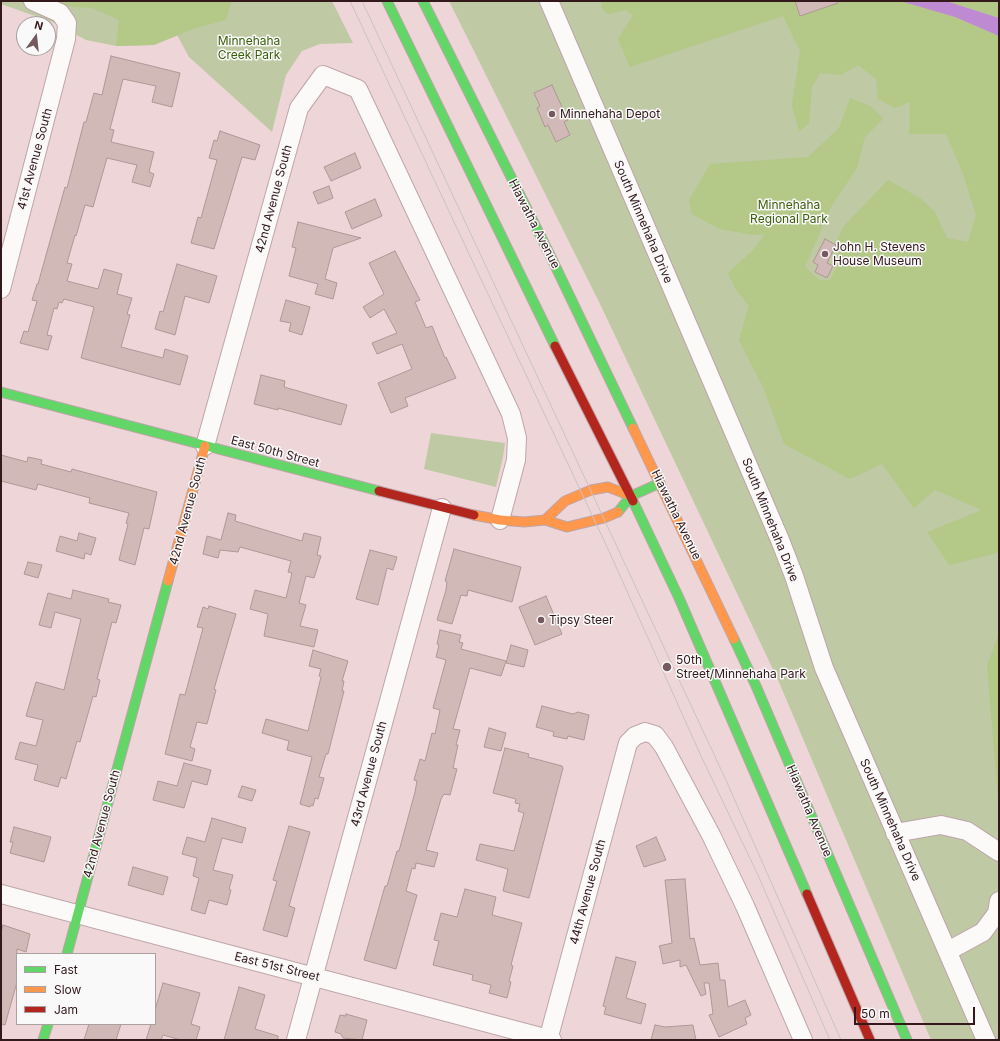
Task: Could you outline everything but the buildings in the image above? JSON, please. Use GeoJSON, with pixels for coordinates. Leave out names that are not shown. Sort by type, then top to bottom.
{"type":"FeatureCollection","features":[{"type":"Feature","properties":{"kind":"main road"},"geometry":{"type":"LineString","coordinates":[[387,1],[560,356],[631,496],[679,598],[870,1040]]}},
{"type":"Feature","properties":{"kind":"main road","name":"Hiawatha Avenue"},"geometry":{"type":"LineString","coordinates":[[423,1],[549,253],[688,539],[752,679],[907,1040]]}},
{"type":"Feature","properties":{"kind":"main road","name":"East 50th Street"},"geometry":{"type":"LineString","coordinates":[[1,392],[442,508],[500,520],[524,522],[545,520],[567,527],[604,518],[620,511],[631,496],[660,483]]}},
{"type":"Feature","properties":{"kind":"main road","name":"42nd Avenue South"},"geometry":{"type":"LineString","coordinates":[[67,953],[205,446]]}},
{"type":"Feature","properties":{"kind":"main road"},"geometry":{"type":"LineString","coordinates":[[545,520],[565,502],[591,490],[608,487],[631,496]]}},
{"type":"Feature","properties":{"kind":"main road"},"geometry":{"type":"LineString","coordinates":[[44,1040],[48,1025]]}},
{"type":"Feature","properties":{"kind":"street","name":"41st Avenue South"},"geometry":{"type":"LineString","coordinates":[[1,289],[66,39],[67,28],[64,18],[60,13],[33,1]]}},
{"type":"Feature","properties":{"kind":"street","name":"South Minnehaha Drive"},"geometry":{"type":"LineString","coordinates":[[549,1],[780,540],[794,576],[824,668],[986,1040]]}},
{"type":"Feature","properties":{"kind":"street","name":"42nd Avenue South"},"geometry":{"type":"LineString","coordinates":[[205,446],[299,108],[323,76],[358,89],[511,414],[517,438],[516,460],[500,520]]}},
{"type":"Feature","properties":{"kind":"street","name":"43rd Avenue South"},"geometry":{"type":"LineString","coordinates":[[296,1040],[442,508]]}},
{"type":"Feature","properties":{"kind":"street","name":"44th Avenue South"},"geometry":{"type":"LineString","coordinates":[[549,1040],[628,744],[635,736],[645,732],[656,735],[664,747],[745,906],[803,1040]]}},
{"type":"Feature","properties":{"kind":"street"},"geometry":{"type":"LineString","coordinates":[[895,833],[941,825],[966,831],[999,852]]}},
{"type":"Feature","properties":{"kind":"street","name":"East 51st Street"},"geometry":{"type":"LineString","coordinates":[[1,894],[549,1040]]}},
{"type":"Feature","properties":{"kind":"street"},"geometry":{"type":"LineString","coordinates":[[948,951],[982,932],[997,913],[999,901]]}},
{"type":"Feature","properties":{"kind":"green space","name":"Minnehaha Creek Park"},"geometry":{"type":"Polygon","coordinates":[[[1,1],[332,1],[353,43],[320,44],[302,51],[286,75],[272,132],[189,57],[177,35],[154,45],[116,46],[86,40],[56,24],[56,16],[35,16],[1,4],[1,1]]]}},
{"type":"Feature","properties":{"kind":"green space"},"geometry":{"type":"Polygon","coordinates":[[[50,1],[232,1],[226,20],[196,28],[154,45],[116,46],[119,20],[92,8],[63,6],[50,1]]]}},
{"type":"Feature","properties":{"kind":"green space","name":"Minnehaha Regional Park"},"geometry":{"type":"Polygon","coordinates":[[[449,1],[999,1],[999,1040],[931,1040],[778,680],[600,304],[449,1]]]}},
{"type":"Feature","properties":{"kind":"green space"},"geometry":{"type":"Polygon","coordinates":[[[602,1],[900,1],[955,17],[999,36],[999,557],[998,553],[949,565],[927,532],[982,510],[935,490],[914,508],[882,464],[850,479],[784,444],[764,389],[739,340],[749,306],[735,288],[728,273],[753,250],[765,234],[753,235],[720,229],[692,214],[689,200],[710,164],[808,157],[839,128],[850,98],[872,107],[883,119],[865,137],[857,168],[831,207],[805,267],[819,280],[830,280],[838,263],[837,240],[843,227],[888,180],[920,198],[935,212],[947,238],[968,242],[976,215],[963,174],[946,134],[909,134],[910,102],[895,108],[878,99],[876,79],[858,65],[841,75],[820,73],[812,87],[809,123],[799,132],[792,105],[800,51],[783,16],[630,67],[618,39],[633,15],[626,10],[608,14],[601,7],[602,1]]]}},
{"type":"Feature","properties":{"kind":"green space"},"geometry":{"type":"Polygon","coordinates":[[[946,1],[999,1],[999,18],[959,5],[946,1]]]}},
{"type":"Feature","properties":{"kind":"green space"},"geometry":{"type":"Polygon","coordinates":[[[431,433],[505,443],[496,487],[424,469],[431,433]]]}},
{"type":"Feature","properties":{"kind":"green space"},"geometry":{"type":"Polygon","coordinates":[[[999,633],[999,800],[987,665],[999,633]]]}},
{"type":"Feature","properties":{"kind":"shaded area"},"geometry":{"type":"Polygon","coordinates":[[[900,1],[946,1],[999,18],[999,36],[955,17],[900,1]]]}},
{"type":"Feature","properties":{"kind":"tram line"},"geometry":{"type":"LineString","coordinates":[[350,1],[608,549],[701,756],[757,873],[830,1040]]}},
{"type":"Feature","properties":{"kind":"tram line"},"geometry":{"type":"LineString","coordinates":[[362,1],[725,778],[841,1040]]}},
{"type":"Feature","properties":{"kind":"traffic: fast"},"geometry":{"type":"LineString","coordinates":[[387,1],[555,346]]}},
{"type":"Feature","properties":{"kind":"traffic: fast"},"geometry":{"type":"LineString","coordinates":[[423,1],[549,253],[633,428]]}},
{"type":"Feature","properties":{"kind":"traffic: fast"},"geometry":{"type":"LineString","coordinates":[[1,392],[379,491]]}},
{"type":"Feature","properties":{"kind":"traffic: fast"},"geometry":{"type":"LineString","coordinates":[[618,512],[631,496],[660,483]]}},
{"type":"Feature","properties":{"kind":"traffic: fast"},"geometry":{"type":"LineString","coordinates":[[633,501],[679,598],[807,894]]}},
{"type":"Feature","properties":{"kind":"traffic: fast"},"geometry":{"type":"LineString","coordinates":[[67,953],[168,581]]}},
{"type":"Feature","properties":{"kind":"traffic: fast"},"geometry":{"type":"LineString","coordinates":[[734,639],[756,686],[907,1040]]}},
{"type":"Feature","properties":{"kind":"traffic: fast"},"geometry":{"type":"LineString","coordinates":[[43,1040],[48,1025]]}},
{"type":"Feature","properties":{"kind":"traffic: slow"},"geometry":{"type":"LineString","coordinates":[[633,428],[734,639]]}},
{"type":"Feature","properties":{"kind":"traffic: slow"},"geometry":{"type":"LineString","coordinates":[[168,581],[205,446]]}},
{"type":"Feature","properties":{"kind":"traffic: slow"},"geometry":{"type":"LineString","coordinates":[[545,520],[565,501],[591,490],[608,487],[631,496]]}},
{"type":"Feature","properties":{"kind":"traffic: slow"},"geometry":{"type":"LineString","coordinates":[[474,515],[500,520],[524,522],[545,520],[567,527],[604,518],[618,512]]}},
{"type":"Feature","properties":{"kind":"traffic: jam"},"geometry":{"type":"LineString","coordinates":[[555,346],[633,501]]}},
{"type":"Feature","properties":{"kind":"traffic: jam"},"geometry":{"type":"LineString","coordinates":[[379,491],[474,515]]}},
{"type":"Feature","properties":{"kind":"traffic: jam"},"geometry":{"type":"LineString","coordinates":[[807,894],[870,1040]]}},
{"type":"Feature","properties":{"kind":"place","name":"Minnehaha Depot"},"geometry":{"type":"Point","coordinates":[552,114]}},
{"type":"Feature","properties":{"kind":"place","name":"John H. Stevens House Museum"},"geometry":{"type":"Point","coordinates":[825,254]}},
{"type":"Feature","properties":{"kind":"place","name":"Tipsy Steer"},"geometry":{"type":"Point","coordinates":[541,620]}},
{"type":"Feature","properties":{"kind":"place","name":"50th Street/Minnehaha Park"},"geometry":{"type":"Point","coordinates":[667,667]}}]}
